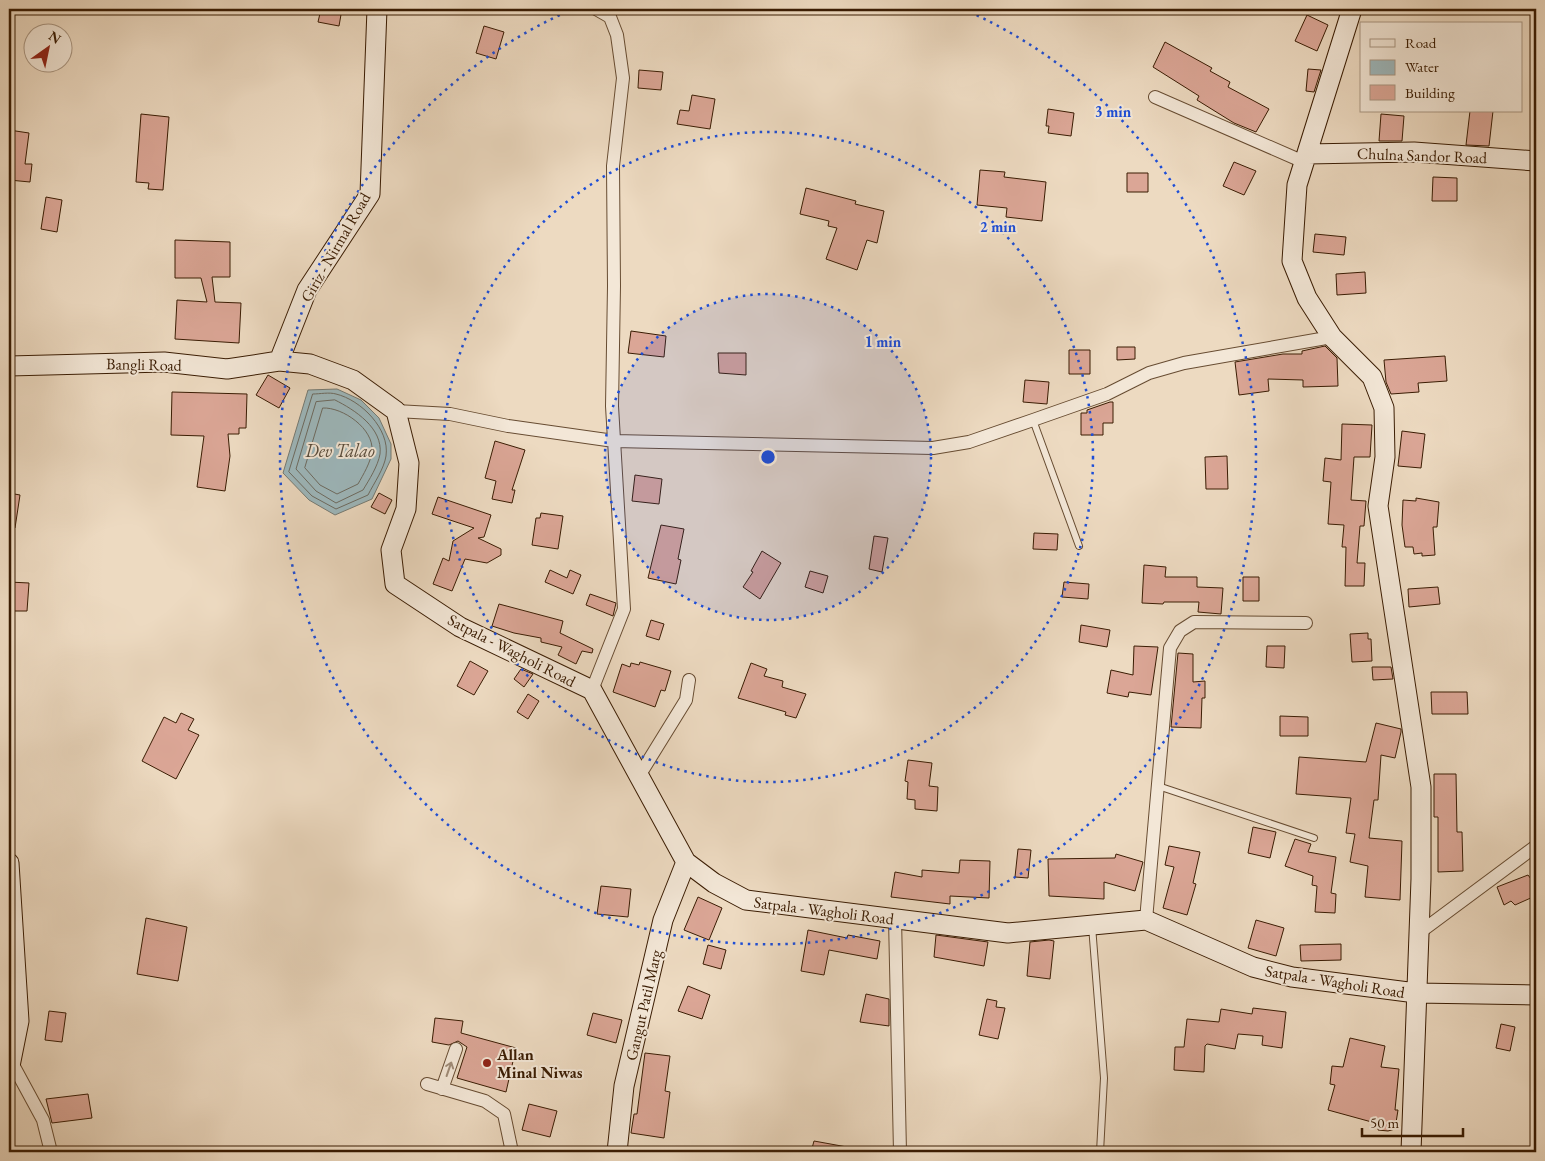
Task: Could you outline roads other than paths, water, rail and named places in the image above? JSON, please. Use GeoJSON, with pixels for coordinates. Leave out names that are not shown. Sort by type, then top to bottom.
{"type":"FeatureCollection","features":[{"type":"Feature","properties":{"kind":"main road","name":"Giriz - Nirmal Road"},"geometry":{"type":"LineString","coordinates":[[280,361],[307,290],[370,194],[377,9]]}},
{"type":"Feature","properties":{"kind":"main road"},"geometry":{"type":"LineString","coordinates":[[1352,9],[1297,185],[1292,261],[1307,298],[1332,336],[1372,377],[1384,408],[1384,457],[1378,506],[1421,787],[1419,933],[1411,1152]]}},
{"type":"Feature","properties":{"kind":"main road","name":"Chulna Sandor Road"},"geometry":{"type":"LineString","coordinates":[[1305,158],[1414,152],[1536,161]]}},
{"type":"Feature","properties":{"kind":"main road","name":"Bangli Road"},"geometry":{"type":"LineString","coordinates":[[9,366],[164,362],[227,369],[280,361]]}},
{"type":"Feature","properties":{"kind":"main road"},"geometry":{"type":"LineString","coordinates":[[280,361],[310,364],[352,380],[396,411]]}},
{"type":"Feature","properties":{"kind":"main road","name":"Satpala - Wagholi Road"},"geometry":{"type":"LineString","coordinates":[[396,411],[410,463],[406,508],[391,550],[395,584],[460,627],[592,690],[686,862],[714,883],[746,900],[1008,933],[1146,920],[1253,967],[1292,977],[1416,993],[1536,995]]}},
{"type":"Feature","properties":{"kind":"main road","name":"Gangut Patil Marg"},"geometry":{"type":"LineString","coordinates":[[617,1152],[624,1086],[663,920],[686,862]]}},
{"type":"Feature","properties":{"kind":"main road"},"geometry":{"type":"LineString","coordinates":[[9,863],[19,1021],[10,1066]]}},
{"type":"Feature","properties":{"kind":"street"},"geometry":{"type":"LineString","coordinates":[[592,690],[624,609],[612,387],[614,286],[613,166],[623,78],[617,35],[610,17],[596,9]]}},
{"type":"Feature","properties":{"kind":"street"},"geometry":{"type":"LineString","coordinates":[[1155,97],[1305,158]]}},
{"type":"Feature","properties":{"kind":"street"},"geometry":{"type":"LineString","coordinates":[[396,411],[450,414],[508,426],[614,441],[934,448],[969,442],[1107,394],[1149,373],[1184,363],[1332,336]]}},
{"type":"Feature","properties":{"kind":"street"},"geometry":{"type":"LineString","coordinates":[[1146,920],[1170,648],[1180,631],[1194,622],[1306,623]]}},
{"type":"Feature","properties":{"kind":"street"},"geometry":{"type":"LineString","coordinates":[[639,776],[686,700],[689,680]]}},
{"type":"Feature","properties":{"kind":"street"},"geometry":{"type":"LineString","coordinates":[[1419,933],[1536,846]]}},
{"type":"Feature","properties":{"kind":"street"},"geometry":{"type":"LineString","coordinates":[[895,918],[900,1152]]}},
{"type":"Feature","properties":{"kind":"street"},"geometry":{"type":"LineString","coordinates":[[442,1089],[456,1049]]}},
{"type":"Feature","properties":{"kind":"street"},"geometry":{"type":"LineString","coordinates":[[10,1066],[43,1120],[50,1152]]}},
{"type":"Feature","properties":{"kind":"street"},"geometry":{"type":"LineString","coordinates":[[427,1084],[484,1101],[504,1114],[512,1152]]}},
{"type":"Feature","properties":{"kind":"lane"},"geometry":{"type":"LineString","coordinates":[[1032,420],[1078,546]]}},
{"type":"Feature","properties":{"kind":"lane"},"geometry":{"type":"LineString","coordinates":[[1158,786],[1314,838]]}},
{"type":"Feature","properties":{"kind":"lane"},"geometry":{"type":"LineString","coordinates":[[1092,925],[1104,1078],[1100,1152]]}},
{"type":"Feature","properties":{"kind":"water","name":"Dev Talao"},"geometry":{"type":"Polygon","coordinates":[[[337,389],[361,400],[379,418],[391,444],[391,459],[372,499],[335,515],[309,500],[283,473],[308,390],[337,389]]]}},
{"type":"Feature","properties":{"kind":"place","name":"Allan Minal Niwas"},"geometry":{"type":"Point","coordinates":[487,1063]}}]}
